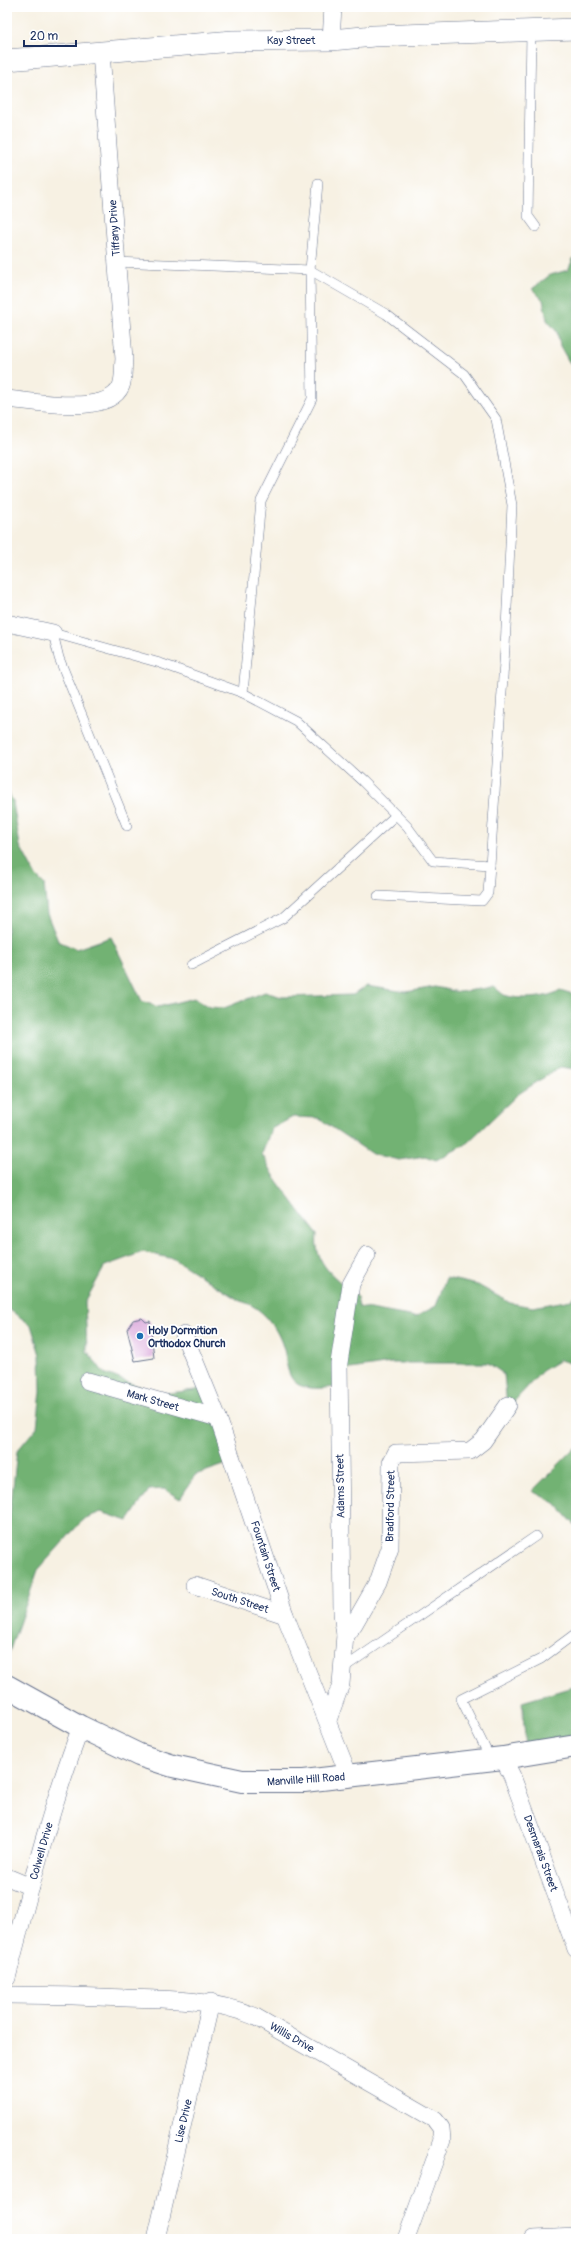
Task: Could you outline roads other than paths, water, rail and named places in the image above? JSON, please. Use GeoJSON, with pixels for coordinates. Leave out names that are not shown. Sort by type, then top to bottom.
{"type":"FeatureCollection","features":[{"type":"Feature","properties":{"kind":"main road","name":"Manville Hill Road"},"geometry":{"type":"LineString","coordinates":[[7,1686],[82,1727],[138,1755],[173,1766],[242,1781],[304,1782],[497,1759],[576,1746]]}},
{"type":"Feature","properties":{"kind":"street"},"geometry":{"type":"LineString","coordinates":[[331,40],[333,7]]}},
{"type":"Feature","properties":{"kind":"street","name":"Kay Street"},"geometry":{"type":"LineString","coordinates":[[7,60],[233,41],[331,40],[374,36],[530,32],[576,29]]}},
{"type":"Feature","properties":{"kind":"street","name":"Tiffany Drive"},"geometry":{"type":"LineString","coordinates":[[7,399],[87,406],[109,399],[121,387],[124,359],[101,52]]}},
{"type":"Feature","properties":{"kind":"street"},"geometry":{"type":"LineString","coordinates":[[7,623],[53,633]]}},
{"type":"Feature","properties":{"kind":"street","name":"Adams Street"},"geometry":{"type":"LineString","coordinates":[[328,1720],[341,1684],[345,1635],[342,1606],[338,1363],[351,1284],[367,1255]]}},
{"type":"Feature","properties":{"kind":"street","name":"Fountain Street"},"geometry":{"type":"LineString","coordinates":[[184,1335],[218,1418],[285,1615],[349,1776]]}},
{"type":"Feature","properties":{"kind":"street","name":"Mark Street"},"geometry":{"type":"LineString","coordinates":[[88,1381],[218,1418]]}},
{"type":"Feature","properties":{"kind":"street","name":"Bradford Street"},"geometry":{"type":"LineString","coordinates":[[345,1635],[354,1624],[378,1582],[390,1548],[391,1463],[396,1453],[470,1451],[483,1441],[508,1405]]}},
{"type":"Feature","properties":{"kind":"street","name":"South Street"},"geometry":{"type":"LineString","coordinates":[[195,1585],[285,1615]]}},
{"type":"Feature","properties":{"kind":"street","name":"Colwell Drive"},"geometry":{"type":"LineString","coordinates":[[7,1978],[62,1777],[82,1727]]}},
{"type":"Feature","properties":{"kind":"street","name":"Desmarais Street"},"geometry":{"type":"LineString","coordinates":[[497,1759],[512,1776],[576,1949]]}},
{"type":"Feature","properties":{"kind":"street"},"geometry":{"type":"LineString","coordinates":[[7,1877],[31,1887]]}},
{"type":"Feature","properties":{"kind":"street","name":"Willis Drive"},"geometry":{"type":"LineString","coordinates":[[7,1995],[211,2002],[233,2007],[254,2016],[435,2120],[441,2128],[442,2140],[406,2239]]}},
{"type":"Feature","properties":{"kind":"street","name":"Lise Drive"},"geometry":{"type":"LineString","coordinates":[[156,2239],[211,2002]]}},
{"type":"Feature","properties":{"kind":"street"},"geometry":{"type":"LineString","coordinates":[[533,2239],[576,2237]]}},
{"type":"Feature","properties":{"kind":"lane"},"geometry":{"type":"LineString","coordinates":[[530,32],[528,216],[536,227]]}},
{"type":"Feature","properties":{"kind":"lane"},"geometry":{"type":"LineString","coordinates":[[243,692],[262,500],[312,399],[310,270],[318,183]]}},
{"type":"Feature","properties":{"kind":"lane"},"geometry":{"type":"LineString","coordinates":[[116,262],[310,270],[386,314],[464,374],[496,418],[512,505],[505,648],[488,893],[482,902],[378,896]]}},
{"type":"Feature","properties":{"kind":"lane"},"geometry":{"type":"LineString","coordinates":[[127,826],[59,658],[53,633],[160,663],[243,692],[296,721],[362,781],[396,815],[433,861],[490,865]]}},
{"type":"Feature","properties":{"kind":"lane"},"geometry":{"type":"LineString","coordinates":[[191,965],[283,918],[396,815]]}},
{"type":"Feature","properties":{"kind":"lane"},"geometry":{"type":"LineString","coordinates":[[342,1669],[536,1536]]}},
{"type":"Feature","properties":{"kind":"lane"},"geometry":{"type":"LineString","coordinates":[[497,1759],[461,1699],[541,1659],[576,1633]]}},
{"type":"Feature","properties":{"kind":"place","name":"Holy Dormition Orthodox Church"},"geometry":{"type":"Point","coordinates":[140,1336]}}]}
